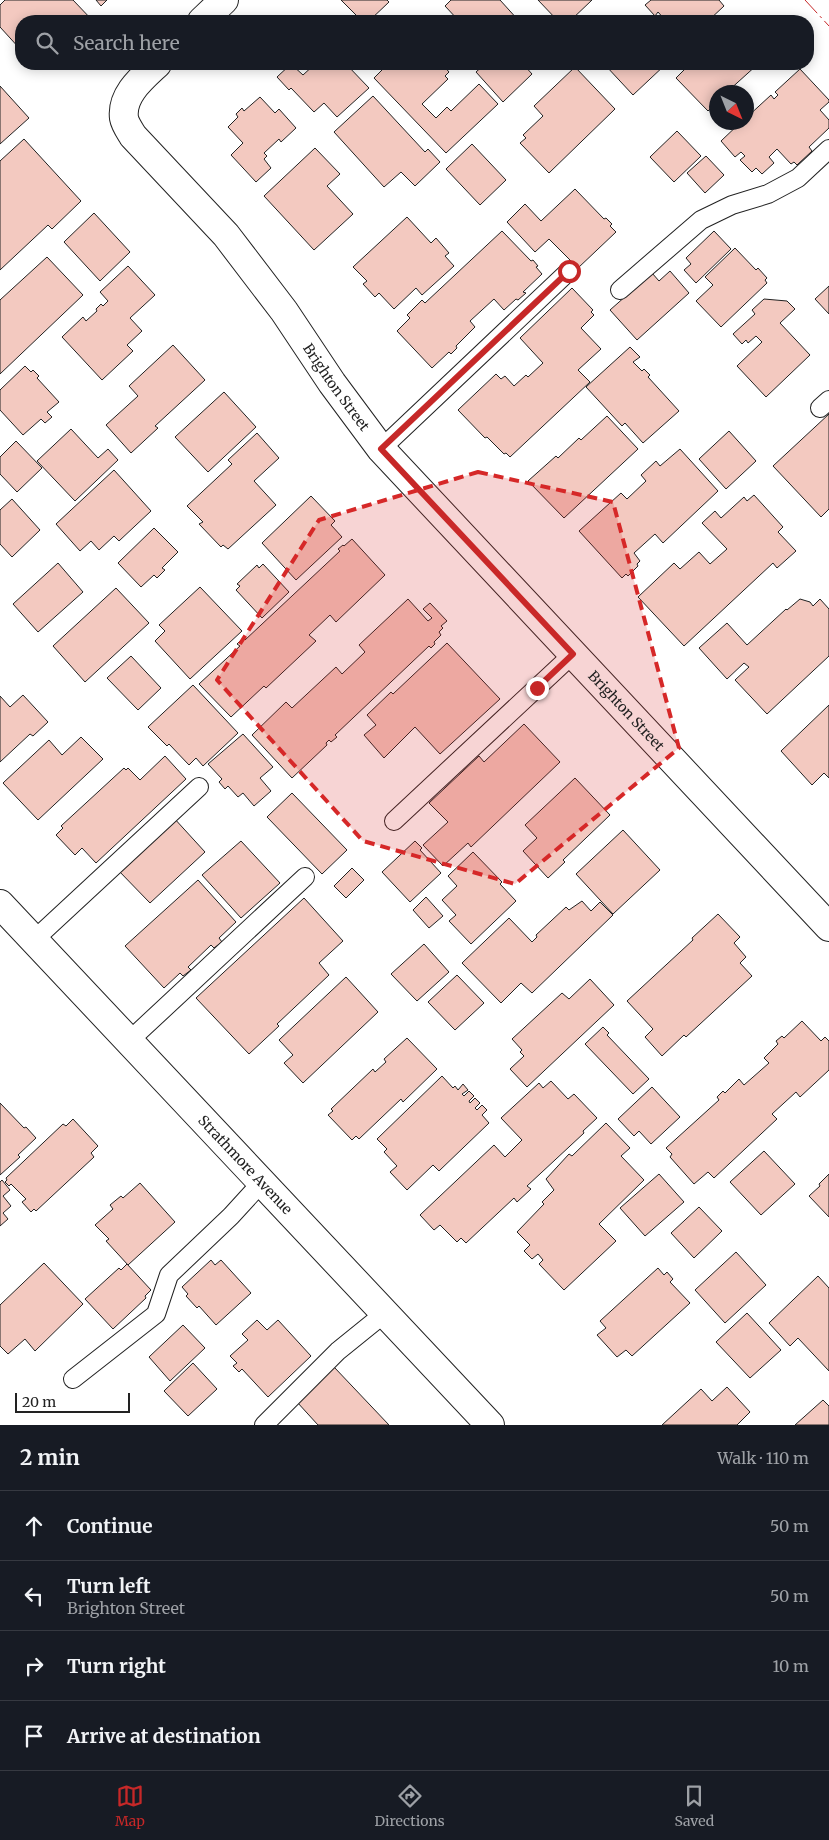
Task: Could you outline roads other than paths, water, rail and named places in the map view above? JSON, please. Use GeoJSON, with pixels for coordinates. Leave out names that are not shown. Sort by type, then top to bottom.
{"type":"FeatureCollection","features":[{"type":"Feature","properties":{"kind":"street"},"geometry":{"type":"LineString","coordinates":[[208,15],[224,0]]}},
{"type":"Feature","properties":{"kind":"street","name":"Brighton Street"},"geometry":{"type":"LineString","coordinates":[[151,70],[138,82],[125,101],[124,120],[133,136],[226,236],[284,311],[332,383],[381,449],[829,927]]}},
{"type":"Feature","properties":{"kind":"street","name":"Strathmore Avenue"},"geometry":{"type":"LineString","coordinates":[[0,904],[490,1425]]}},
{"type":"Feature","properties":{"kind":"lane"},"geometry":{"type":"LineString","coordinates":[[620,290],[701,220],[732,204],[768,194],[798,178],[829,149]]}},
{"type":"Feature","properties":{"kind":"lane"},"geometry":{"type":"LineString","coordinates":[[381,449],[569,271]]}},
{"type":"Feature","properties":{"kind":"lane"},"geometry":{"type":"LineString","coordinates":[[394,821],[573,654]]}},
{"type":"Feature","properties":{"kind":"lane"},"geometry":{"type":"LineString","coordinates":[[34,940],[199,787]]}},
{"type":"Feature","properties":{"kind":"lane"},"geometry":{"type":"LineString","coordinates":[[129,1041],[305,877]]}},
{"type":"Feature","properties":{"kind":"lane"},"geometry":{"type":"LineString","coordinates":[[73,1378],[156,1314],[169,1275],[231,1216],[262,1182]]}},
{"type":"Feature","properties":{"kind":"lane"},"geometry":{"type":"LineString","coordinates":[[264,1425],[338,1351],[385,1313]]}}]}
